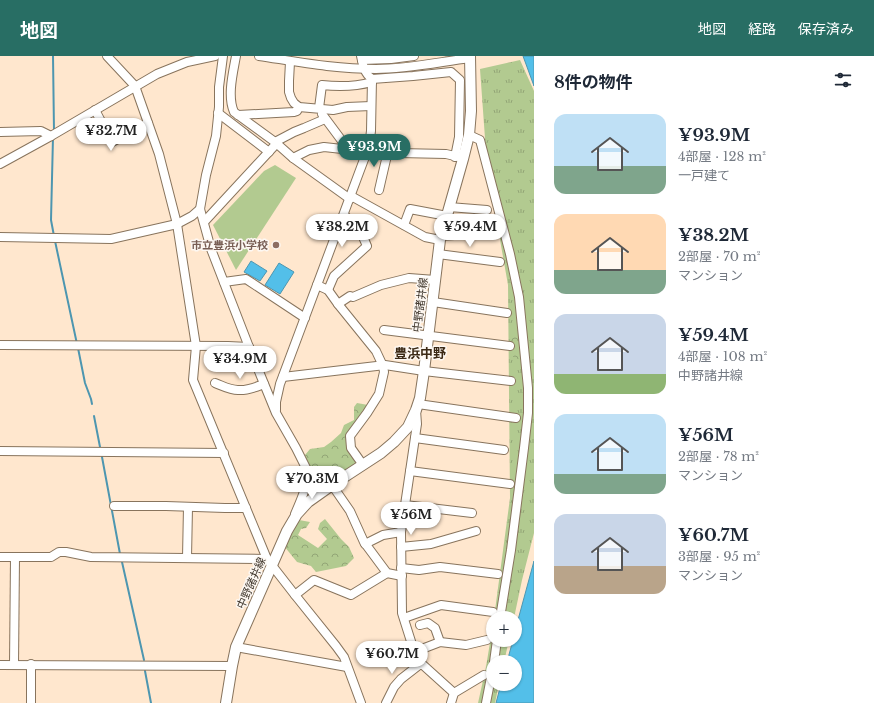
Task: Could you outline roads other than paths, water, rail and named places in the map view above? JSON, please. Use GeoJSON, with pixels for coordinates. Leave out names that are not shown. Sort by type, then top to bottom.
{"type":"FeatureCollection","features":[{"type":"Feature","properties":{"kind":"main road","name":"中野諸井線"},"geometry":{"type":"LineString","coordinates":[[226,703],[236,647],[270,562],[292,522],[302,508],[319,494],[381,453],[394,442],[408,427],[417,407],[424,371],[440,238],[448,211],[459,158],[469,135],[473,57]]}},
{"type":"Feature","properties":{"kind":"street"},"geometry":{"type":"LineString","coordinates":[[107,56],[135,86],[159,154],[177,224],[196,346],[194,380],[246,508],[270,562],[344,657],[361,703]]}},
{"type":"Feature","properties":{"kind":"street"},"geometry":{"type":"LineString","coordinates":[[0,164],[157,74],[193,58],[215,56]]}},
{"type":"Feature","properties":{"kind":"street"},"geometry":{"type":"LineString","coordinates":[[223,56],[219,87],[216,136],[206,175],[200,209],[224,282],[276,413],[296,448],[319,494]]}},
{"type":"Feature","properties":{"kind":"street"},"geometry":{"type":"LineString","coordinates":[[236,56],[230,95],[231,106],[234,112],[276,142],[293,158],[350,198],[425,237],[440,238],[481,233]]}},
{"type":"Feature","properties":{"kind":"street"},"geometry":{"type":"LineString","coordinates":[[259,56],[293,60],[314,65],[352,69],[378,69],[410,66],[473,57]]}},
{"type":"Feature","properties":{"kind":"street"},"geometry":{"type":"LineString","coordinates":[[276,413],[276,402],[282,380],[368,148],[371,131],[372,81],[367,76],[362,58],[391,59],[414,56]]}},
{"type":"Feature","properties":{"kind":"street"},"geometry":{"type":"LineString","coordinates":[[293,60],[288,81],[289,92],[294,103],[299,107],[333,110],[371,106]]}},
{"type":"Feature","properties":{"kind":"street"},"geometry":{"type":"LineString","coordinates":[[293,158],[309,150],[324,147],[342,149],[348,149],[368,148],[399,153],[446,154],[459,158],[460,80],[451,72],[372,81],[361,85],[342,87],[322,85],[318,108],[348,149]]}},
{"type":"Feature","properties":{"kind":"street"},"geometry":{"type":"LineString","coordinates":[[238,115],[294,112],[297,111],[299,107]]}},
{"type":"Feature","properties":{"kind":"street"},"geometry":{"type":"LineString","coordinates":[[95,110],[112,142],[148,123]]}},
{"type":"Feature","properties":{"kind":"street"},"geometry":{"type":"LineString","coordinates":[[218,113],[269,152]]}},
{"type":"Feature","properties":{"kind":"street"},"geometry":{"type":"LineString","coordinates":[[204,222],[269,152],[276,142],[294,132],[325,119]]}},
{"type":"Feature","properties":{"kind":"street"},"geometry":{"type":"LineString","coordinates":[[0,132],[41,132],[51,136]]}},
{"type":"Feature","properties":{"kind":"street"},"geometry":{"type":"LineString","coordinates":[[469,135],[480,140],[510,254],[519,297],[528,388],[528,413],[524,448],[511,550],[501,611]]}},
{"type":"Feature","properties":{"kind":"street"},"geometry":{"type":"LineString","coordinates":[[379,190],[388,151]]}},
{"type":"Feature","properties":{"kind":"street"},"geometry":{"type":"LineString","coordinates":[[0,237],[111,239],[177,224],[192,216],[200,209]]}},
{"type":"Feature","properties":{"kind":"street"},"geometry":{"type":"LineString","coordinates":[[404,225],[410,209],[448,211],[487,210]]}},
{"type":"Feature","properties":{"kind":"street"},"geometry":{"type":"LineString","coordinates":[[328,290],[334,276],[367,246],[364,237],[355,225],[344,215]]}},
{"type":"Feature","properties":{"kind":"street"},"geometry":{"type":"LineString","coordinates":[[438,254],[500,262]]}},
{"type":"Feature","properties":{"kind":"street"},"geometry":{"type":"LineString","coordinates":[[338,304],[350,296],[353,297],[381,285],[410,278],[435,280]]}},
{"type":"Feature","properties":{"kind":"street"},"geometry":{"type":"LineString","coordinates":[[224,282],[246,279],[305,318]]}},
{"type":"Feature","properties":{"kind":"street"},"geometry":{"type":"LineString","coordinates":[[317,285],[328,290],[376,351],[383,366],[384,372],[379,394],[350,436],[351,448],[363,465]]}},
{"type":"Feature","properties":{"kind":"street"},"geometry":{"type":"LineString","coordinates":[[433,302],[507,313]]}},
{"type":"Feature","properties":{"kind":"street"},"geometry":{"type":"LineString","coordinates":[[384,330],[510,346]]}},
{"type":"Feature","properties":{"kind":"street"},"geometry":{"type":"LineString","coordinates":[[0,345],[249,347]]}},
{"type":"Feature","properties":{"kind":"street"},"geometry":{"type":"LineString","coordinates":[[215,384],[234,390],[246,390],[265,385],[273,386],[282,380],[383,366],[511,381]]}},
{"type":"Feature","properties":{"kind":"street"},"geometry":{"type":"LineString","coordinates":[[419,665],[402,613],[401,547],[401,532],[417,424],[417,407],[516,418]]}},
{"type":"Feature","properties":{"kind":"street"},"geometry":{"type":"LineString","coordinates":[[415,438],[504,450]]}},
{"type":"Feature","properties":{"kind":"street"},"geometry":{"type":"LineString","coordinates":[[0,451],[224,454]]}},
{"type":"Feature","properties":{"kind":"street"},"geometry":{"type":"LineString","coordinates":[[292,522],[305,490],[308,471]]}},
{"type":"Feature","properties":{"kind":"street"},"geometry":{"type":"LineString","coordinates":[[410,471],[510,484]]}},
{"type":"Feature","properties":{"kind":"street"},"geometry":{"type":"LineString","coordinates":[[332,485],[350,512],[365,544],[387,573]]}},
{"type":"Feature","properties":{"kind":"street"},"geometry":{"type":"LineString","coordinates":[[405,505],[472,513]]}},
{"type":"Feature","properties":{"kind":"street"},"geometry":{"type":"LineString","coordinates":[[114,506],[246,508]]}},
{"type":"Feature","properties":{"kind":"street"},"geometry":{"type":"LineString","coordinates":[[187,558],[188,507]]}},
{"type":"Feature","properties":{"kind":"street"},"geometry":{"type":"LineString","coordinates":[[401,547],[431,544],[476,531]]}},
{"type":"Feature","properties":{"kind":"street"},"geometry":{"type":"LineString","coordinates":[[365,544],[383,535],[401,532]]}},
{"type":"Feature","properties":{"kind":"street"},"geometry":{"type":"LineString","coordinates":[[0,557],[51,557],[59,552],[66,552],[91,557],[187,558],[270,562]]}},
{"type":"Feature","properties":{"kind":"street"},"geometry":{"type":"LineString","coordinates":[[14,665],[15,557]]}},
{"type":"Feature","properties":{"kind":"street"},"geometry":{"type":"LineString","coordinates":[[295,595],[314,580],[351,595],[387,573],[440,567],[498,574]]}},
{"type":"Feature","properties":{"kind":"street"},"geometry":{"type":"LineString","coordinates":[[404,618],[441,605],[486,611]]}},
{"type":"Feature","properties":{"kind":"street"},"geometry":{"type":"LineString","coordinates":[[420,626],[428,623],[435,628],[440,642]]}},
{"type":"Feature","properties":{"kind":"street"},"geometry":{"type":"LineString","coordinates":[[414,652],[440,642],[466,646],[486,640]]}},
{"type":"Feature","properties":{"kind":"street"},"geometry":{"type":"LineString","coordinates":[[236,647],[347,667]]}},
{"type":"Feature","properties":{"kind":"street"},"geometry":{"type":"LineString","coordinates":[[30,703],[31,664]]}},
{"type":"Feature","properties":{"kind":"street"},"geometry":{"type":"LineString","coordinates":[[0,665],[232,666]]}},
{"type":"Feature","properties":{"kind":"street"},"geometry":{"type":"LineString","coordinates":[[419,665],[423,665],[454,693]]}},
{"type":"Feature","properties":{"kind":"street"},"geometry":{"type":"LineString","coordinates":[[386,703],[394,687],[401,679],[419,665]]}},
{"type":"Feature","properties":{"kind":"street"},"geometry":{"type":"LineString","coordinates":[[451,703],[454,693],[484,675]]}},
{"type":"Feature","properties":{"kind":"street"},"geometry":{"type":"LineString","coordinates":[[486,703],[488,691]]}},
{"type":"Feature","properties":{"kind":"water"},"geometry":{"type":"Polygon","coordinates":[[[523,56],[534,56],[534,86],[523,56]]]}},
{"type":"Feature","properties":{"kind":"water"},"geometry":{"type":"Polygon","coordinates":[[[251,261],[267,271],[260,281],[244,272],[251,261]]]}},
{"type":"Feature","properties":{"kind":"water"},"geometry":{"type":"Polygon","coordinates":[[[279,263],[294,272],[280,294],[265,285],[279,263]]]}},
{"type":"Feature","properties":{"kind":"water"},"geometry":{"type":"Polygon","coordinates":[[[534,561],[534,703],[496,703],[499,691],[522,691],[522,655],[509,655],[511,647],[522,647],[522,611],[520,611],[534,561]]]}},
{"type":"Feature","properties":{"kind":"waterway"},"geometry":{"type":"LineString","coordinates":[[53,56],[54,131]]}},
{"type":"Feature","properties":{"kind":"waterway"},"geometry":{"type":"LineString","coordinates":[[53,137],[51,220],[54,236]]}},
{"type":"Feature","properties":{"kind":"waterway"},"geometry":{"type":"LineString","coordinates":[[55,241],[77,344]]}},
{"type":"Feature","properties":{"kind":"waterway"},"geometry":{"type":"LineString","coordinates":[[78,348],[85,383],[92,404]]}},
{"type":"Feature","properties":{"kind":"waterway"},"geometry":{"type":"LineString","coordinates":[[94,416],[100,447]]}},
{"type":"Feature","properties":{"kind":"waterway"},"geometry":{"type":"LineString","coordinates":[[102,457],[120,554]]}},
{"type":"Feature","properties":{"kind":"waterway"},"geometry":{"type":"LineString","coordinates":[[122,562],[144,660]]}},
{"type":"Feature","properties":{"kind":"waterway"},"geometry":{"type":"LineString","coordinates":[[145,671],[151,703]]}},
{"type":"Feature","properties":{"kind":"tunnel"},"geometry":{"type":"LineString","coordinates":[[449,56],[451,72]]}},
{"type":"Feature","properties":{"kind":"place","name":"市立豊浜小学校"},"geometry":{"type":"Point","coordinates":[276,245]}},
{"type":"Feature","properties":{"kind":"district","name":"豊浜中野"},"geometry":{"type":"Point","coordinates":[420,353]}}]}
